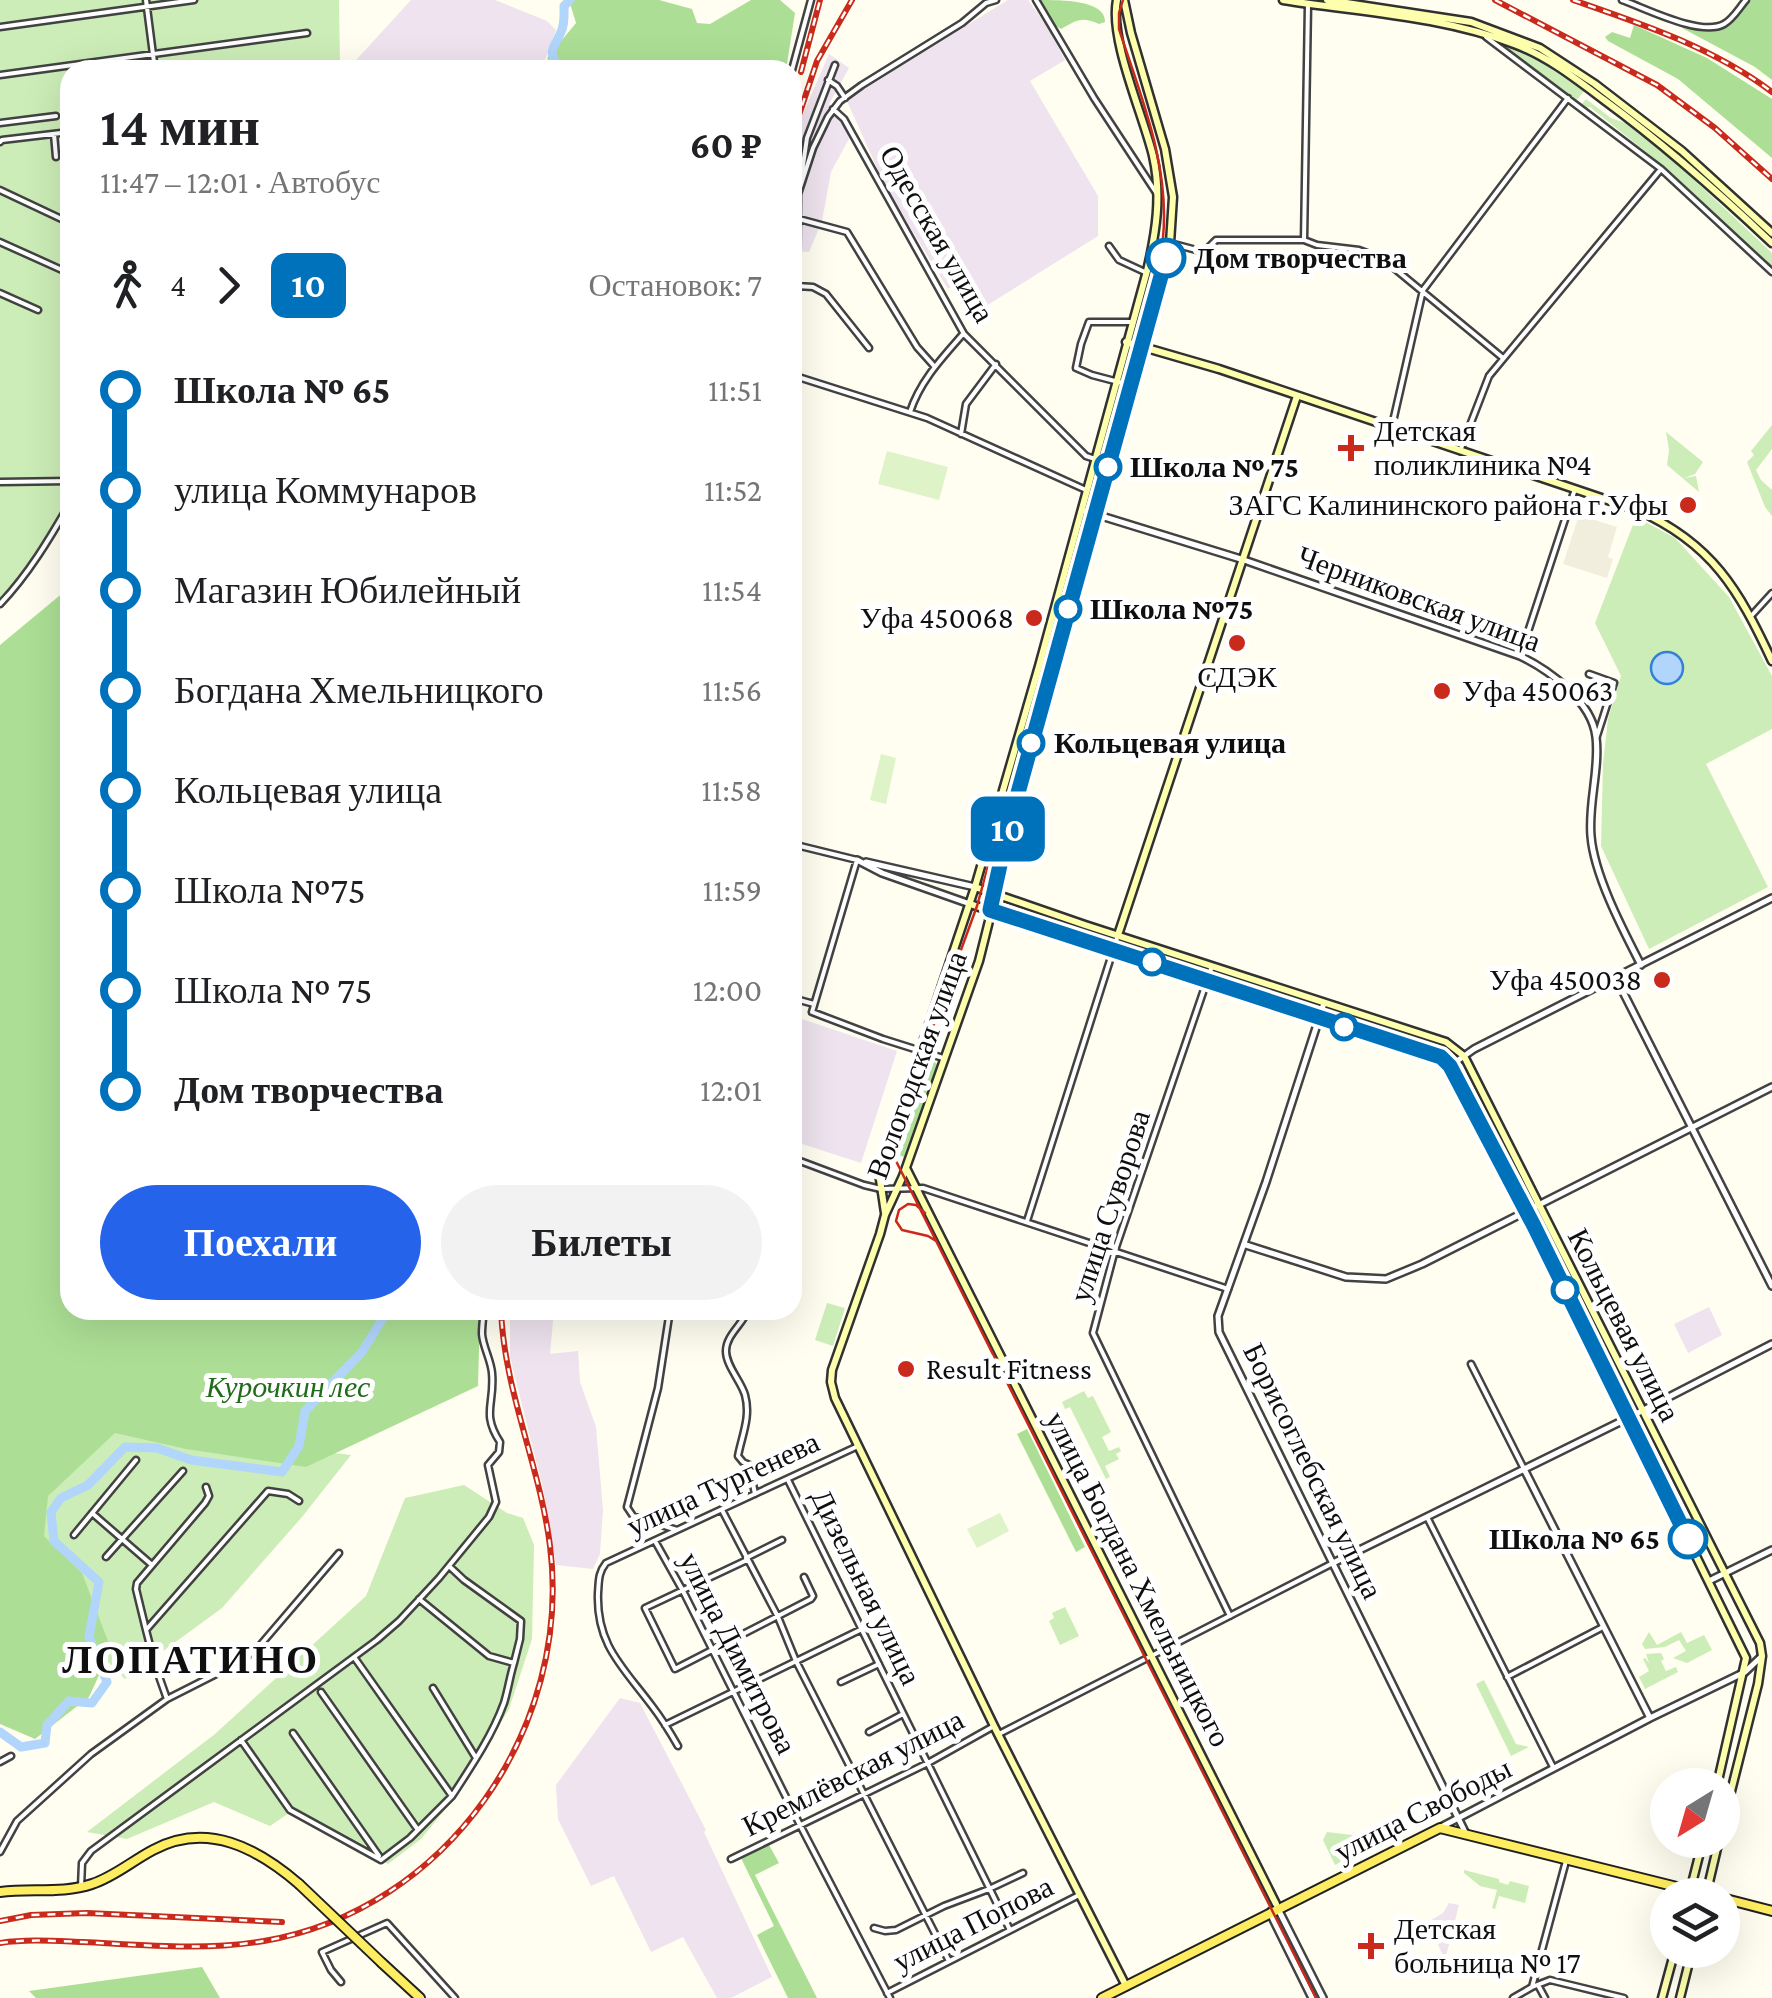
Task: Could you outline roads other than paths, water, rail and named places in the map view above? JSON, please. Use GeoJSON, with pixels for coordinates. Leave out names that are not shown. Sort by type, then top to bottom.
{"type":"FeatureCollection","features":[{"type":"Feature","properties":{"kind":"main road","name":"Вологодская улица"},"geometry":{"type":"LineString","coordinates":[[885,1214],[879,1173],[975,887],[1064,576],[1155,234],[1159,198],[1153,157],[1116,29],[1120,0]]}},
{"type":"Feature","properties":{"kind":"main road","name":"Вологодская улица"},"geometry":{"type":"LineString","coordinates":[[1120,0],[1165,149],[1173,197],[1170,243],[1004,840],[979,961],[885,1214],[832,1370],[832,1382],[835,1398],[994,1726],[1126,1986]]}},
{"type":"Feature","properties":{"kind":"main road"},"geometry":{"type":"LineString","coordinates":[[1283,0],[1478,32],[1518,45],[1556,64],[1677,156],[1772,243]]}},
{"type":"Feature","properties":{"kind":"main road"},"geometry":{"type":"LineString","coordinates":[[1327,0],[1470,22],[1540,48],[1662,135],[1772,233]]}},
{"type":"Feature","properties":{"kind":"main road"},"geometry":{"type":"LineString","coordinates":[[1126,342],[1660,520],[1707,555],[1733,586],[1772,661]]}},
{"type":"Feature","properties":{"kind":"main road"},"geometry":{"type":"LineString","coordinates":[[1118,936],[1297,396]]}},
{"type":"Feature","properties":{"kind":"main road"},"geometry":{"type":"LineString","coordinates":[[975,887],[1446,1042],[1464,1056]]}},
{"type":"Feature","properties":{"kind":"main road"},"geometry":{"type":"LineString","coordinates":[[970,904],[1441,1057],[1450,1066]]}},
{"type":"Feature","properties":{"kind":"main road","name":"Кольцевая улица"},"geometry":{"type":"LineString","coordinates":[[1464,1056],[1756,1632],[1762,1656]]}},
{"type":"Feature","properties":{"kind":"main road","name":"Кольцевая улица"},"geometry":{"type":"LineString","coordinates":[[1450,1066],[1709,1581],[1746,1658],[1744,1672]]}},
{"type":"Feature","properties":{"kind":"main road","name":"улица Богдана Хмельницкого"},"geometry":{"type":"LineString","coordinates":[[905,1168],[1275,1909]]}},
{"type":"Feature","properties":{"kind":"main road"},"geometry":{"type":"LineString","coordinates":[[1737,1768],[1762,1656]]}},
{"type":"Feature","properties":{"kind":"main road"},"geometry":{"type":"LineString","coordinates":[[1720,1768],[1744,1672]]}},
{"type":"Feature","properties":{"kind":"main road"},"geometry":{"type":"LineString","coordinates":[[1440,1828],[1650,1882]]}},
{"type":"Feature","properties":{"kind":"main road","name":"улица Свободы"},"geometry":{"type":"LineString","coordinates":[[1102,1998],[1440,1828]]}},
{"type":"Feature","properties":{"kind":"main road"},"geometry":{"type":"LineString","coordinates":[[0,1892],[81,1887],[116,1874],[158,1847],[202,1837],[221,1839],[268,1859],[300,1884],[420,1998]]}},
{"type":"Feature","properties":{"kind":"main road"},"geometry":{"type":"LineString","coordinates":[[1740,1903],[1772,1911]]}},
{"type":"Feature","properties":{"kind":"main road"},"geometry":{"type":"LineString","coordinates":[[1662,1998],[1670,1968]]}},
{"type":"Feature","properties":{"kind":"main road"},"geometry":{"type":"LineString","coordinates":[[1680,1998],[1688,1968]]}},
{"type":"Feature","properties":{"kind":"street"},"geometry":{"type":"LineString","coordinates":[[0,27],[146,3],[194,0]]}},
{"type":"Feature","properties":{"kind":"street"},"geometry":{"type":"LineString","coordinates":[[795,60],[811,0]]}},
{"type":"Feature","properties":{"kind":"street"},"geometry":{"type":"LineString","coordinates":[[802,182],[833,109],[844,98],[996,0]]}},
{"type":"Feature","properties":{"kind":"street"},"geometry":{"type":"LineString","coordinates":[[1036,0],[1159,198]]}},
{"type":"Feature","properties":{"kind":"street"},"geometry":{"type":"LineString","coordinates":[[1622,0],[1710,28],[1729,20],[1746,0]]}},
{"type":"Feature","properties":{"kind":"street"},"geometry":{"type":"LineString","coordinates":[[146,3],[155,60]]}},
{"type":"Feature","properties":{"kind":"street"},"geometry":{"type":"LineString","coordinates":[[1304,240],[1308,4]]}},
{"type":"Feature","properties":{"kind":"street"},"geometry":{"type":"LineString","coordinates":[[1478,32],[1661,168],[1772,272]]}},
{"type":"Feature","properties":{"kind":"street"},"geometry":{"type":"LineString","coordinates":[[116,60],[307,33]]}},
{"type":"Feature","properties":{"kind":"street"},"geometry":{"type":"LineString","coordinates":[[802,169],[807,138],[835,65]]}},
{"type":"Feature","properties":{"kind":"street"},"geometry":{"type":"LineString","coordinates":[[0,75],[60,67]]}},
{"type":"Feature","properties":{"kind":"street"},"geometry":{"type":"LineString","coordinates":[[828,80],[844,98]]}},
{"type":"Feature","properties":{"kind":"street"},"geometry":{"type":"LineString","coordinates":[[1391,428],[1423,290],[1568,98]]}},
{"type":"Feature","properties":{"kind":"street","name":"Одесская улица"},"geometry":{"type":"LineString","coordinates":[[833,109],[844,119],[964,334],[1086,456],[1095,459]]}},
{"type":"Feature","properties":{"kind":"street"},"geometry":{"type":"LineString","coordinates":[[0,122],[56,116]]}},
{"type":"Feature","properties":{"kind":"street"},"geometry":{"type":"LineString","coordinates":[[0,142],[57,134],[56,157]]}},
{"type":"Feature","properties":{"kind":"street"},"geometry":{"type":"LineString","coordinates":[[1460,451],[1489,376],[1661,168]]}},
{"type":"Feature","properties":{"kind":"street"},"geometry":{"type":"LineString","coordinates":[[0,190],[60,219]]}},
{"type":"Feature","properties":{"kind":"street"},"geometry":{"type":"LineString","coordinates":[[802,219],[847,232],[917,347],[934,366]]}},
{"type":"Feature","properties":{"kind":"street"},"geometry":{"type":"LineString","coordinates":[[1170,243],[1204,252],[1216,240],[1304,240],[1375,255],[1504,358]]}},
{"type":"Feature","properties":{"kind":"street"},"geometry":{"type":"LineString","coordinates":[[0,242],[60,269]]}},
{"type":"Feature","properties":{"kind":"street"},"geometry":{"type":"LineString","coordinates":[[1109,246],[1119,260],[1146,273]]}},
{"type":"Feature","properties":{"kind":"street"},"geometry":{"type":"LineString","coordinates":[[802,286],[826,294],[869,348]]}},
{"type":"Feature","properties":{"kind":"street"},"geometry":{"type":"LineString","coordinates":[[0,293],[38,310]]}},
{"type":"Feature","properties":{"kind":"street"},"geometry":{"type":"LineString","coordinates":[[1130,385],[1076,368],[1089,322],[1132,322]]}},
{"type":"Feature","properties":{"kind":"street"},"geometry":{"type":"LineString","coordinates":[[910,412],[934,366],[964,334]]}},
{"type":"Feature","properties":{"kind":"street"},"geometry":{"type":"LineString","coordinates":[[962,434],[966,404],[996,364]]}},
{"type":"Feature","properties":{"kind":"street"},"geometry":{"type":"LineString","coordinates":[[802,378],[910,412],[1074,484],[1088,486]]}},
{"type":"Feature","properties":{"kind":"street"},"geometry":{"type":"LineString","coordinates":[[0,482],[60,482]]}},
{"type":"Feature","properties":{"kind":"street"},"geometry":{"type":"LineString","coordinates":[[1520,656],[1575,490]]}},
{"type":"Feature","properties":{"kind":"street","name":"Черниковская улица"},"geometry":{"type":"LineString","coordinates":[[1082,510],[1244,560],[1520,656],[1566,686],[1590,720],[1596,740]]}},
{"type":"Feature","properties":{"kind":"street"},"geometry":{"type":"LineString","coordinates":[[0,604],[12,592],[60,518]]}},
{"type":"Feature","properties":{"kind":"street"},"geometry":{"type":"LineString","coordinates":[[1751,616],[1772,593]]}},
{"type":"Feature","properties":{"kind":"street"},"geometry":{"type":"LineString","coordinates":[[1588,674],[1614,683],[1596,740],[1590,834],[1612,904],[1641,964]]}},
{"type":"Feature","properties":{"kind":"street"},"geometry":{"type":"LineString","coordinates":[[802,846],[975,887]]}},
{"type":"Feature","properties":{"kind":"street"},"geometry":{"type":"LineString","coordinates":[[857,860],[882,873],[970,904]]}},
{"type":"Feature","properties":{"kind":"street"},"geometry":{"type":"LineString","coordinates":[[857,860],[812,1012],[943,1058]]}},
{"type":"Feature","properties":{"kind":"street"},"geometry":{"type":"LineString","coordinates":[[1450,1066],[1474,1048],[1772,898]]}},
{"type":"Feature","properties":{"kind":"street"},"geometry":{"type":"LineString","coordinates":[[1027,1221],[1118,936]]}},
{"type":"Feature","properties":{"kind":"street","name":"улица Суворова"},"geometry":{"type":"LineString","coordinates":[[1212,966],[1115,1250],[1094,1332],[1230,1616]]}},
{"type":"Feature","properties":{"kind":"street"},"geometry":{"type":"LineString","coordinates":[[1616,978],[1772,1286]]}},
{"type":"Feature","properties":{"kind":"street"},"geometry":{"type":"LineString","coordinates":[[802,1001],[814,1004]]}},
{"type":"Feature","properties":{"kind":"street","name":"Борисоглебская улица"},"geometry":{"type":"LineString","coordinates":[[1324,1003],[1218,1316],[1219,1332],[1466,1834]]}},
{"type":"Feature","properties":{"kind":"street"},"geometry":{"type":"LineString","coordinates":[[1245,1244],[1346,1277],[1386,1279],[1772,1087]]}},
{"type":"Feature","properties":{"kind":"street"},"geometry":{"type":"LineString","coordinates":[[802,1162],[881,1189],[923,1188],[1228,1289]]}},
{"type":"Feature","properties":{"kind":"street"},"geometry":{"type":"LineString","coordinates":[[81,1887],[82,1864],[91,1851],[388,1630],[490,1516],[496,1502],[488,1464],[499,1452],[500,1442],[490,1427],[492,1372],[482,1336],[483,1320]]}},
{"type":"Feature","properties":{"kind":"street"},"geometry":{"type":"LineString","coordinates":[[668,1320],[658,1388],[628,1507],[633,1516],[677,1530]]}},
{"type":"Feature","properties":{"kind":"street"},"geometry":{"type":"LineString","coordinates":[[744,1320],[726,1352],[746,1396],[748,1416],[738,1456],[754,1467],[755,1495]]}},
{"type":"Feature","properties":{"kind":"street","name":"Кремлёвская улица"},"geometry":{"type":"LineString","coordinates":[[999,1735],[1333,1562],[1772,1344]]}},
{"type":"Feature","properties":{"kind":"street"},"geometry":{"type":"LineString","coordinates":[[1471,1364],[1650,1718]]}},
{"type":"Feature","properties":{"kind":"street","name":"улица Тургенева"},"geometry":{"type":"LineString","coordinates":[[665,1725],[606,1643],[598,1612],[600,1571],[606,1564],[858,1446]]}},
{"type":"Feature","properties":{"kind":"street"},"geometry":{"type":"LineString","coordinates":[[74,1535],[136,1460]]}},
{"type":"Feature","properties":{"kind":"street"},"geometry":{"type":"LineString","coordinates":[[106,1557],[183,1471]]}},
{"type":"Feature","properties":{"kind":"street","name":"Дизельная улица"},"geometry":{"type":"LineString","coordinates":[[788,1480],[1010,1930]]}},
{"type":"Feature","properties":{"kind":"street"},"geometry":{"type":"LineString","coordinates":[[167,1699],[146,1630],[137,1583],[205,1503],[209,1496],[206,1488]]}},
{"type":"Feature","properties":{"kind":"street"},"geometry":{"type":"LineString","coordinates":[[146,1630],[268,1491],[288,1494],[299,1502]]}},
{"type":"Feature","properties":{"kind":"street"},"geometry":{"type":"LineString","coordinates":[[722,1510],[949,1962]]}},
{"type":"Feature","properties":{"kind":"street"},"geometry":{"type":"LineString","coordinates":[[92,1512],[152,1564]]}},
{"type":"Feature","properties":{"kind":"street"},"geometry":{"type":"LineString","coordinates":[[1426,1517],[1554,1768]]}},
{"type":"Feature","properties":{"kind":"street"},"geometry":{"type":"LineString","coordinates":[[782,1540],[645,1608],[675,1668],[813,1596],[804,1577]]}},
{"type":"Feature","properties":{"kind":"street","name":"улица Димитрова"},"geometry":{"type":"LineString","coordinates":[[656,1541],[888,1996]]}},
{"type":"Feature","properties":{"kind":"street"},"geometry":{"type":"LineString","coordinates":[[1709,1581],[1772,1550]]}},
{"type":"Feature","properties":{"kind":"street"},"geometry":{"type":"LineString","coordinates":[[0,1852],[14,1826],[91,1754],[167,1699],[247,1658],[339,1554]]}},
{"type":"Feature","properties":{"kind":"street"},"geometry":{"type":"LineString","coordinates":[[381,1860],[452,1796],[504,1702],[520,1640],[521,1621],[449,1566]]}},
{"type":"Feature","properties":{"kind":"street"},"geometry":{"type":"LineString","coordinates":[[419,1599],[489,1656],[514,1663]]}},
{"type":"Feature","properties":{"kind":"street"},"geometry":{"type":"LineString","coordinates":[[1507,1677],[1603,1628]]}},
{"type":"Feature","properties":{"kind":"street"},"geometry":{"type":"LineString","coordinates":[[678,1746],[665,1725],[862,1629]]}},
{"type":"Feature","properties":{"kind":"street"},"geometry":{"type":"LineString","coordinates":[[1762,1656],[1772,1656]]}},
{"type":"Feature","properties":{"kind":"street","name":"улица Свободы"},"geometry":{"type":"LineString","coordinates":[[1440,1828],[1744,1672],[1762,1656]]}},
{"type":"Feature","properties":{"kind":"street"},"geometry":{"type":"LineString","coordinates":[[354,1657],[452,1796]]}},
{"type":"Feature","properties":{"kind":"street"},"geometry":{"type":"LineString","coordinates":[[841,1682],[879,1664]]}},
{"type":"Feature","properties":{"kind":"street"},"geometry":{"type":"LineString","coordinates":[[433,1688],[476,1758]]}},
{"type":"Feature","properties":{"kind":"street"},"geometry":{"type":"LineString","coordinates":[[321,1692],[418,1830]]}},
{"type":"Feature","properties":{"kind":"street"},"geometry":{"type":"LineString","coordinates":[[870,1732],[904,1714]]}},
{"type":"Feature","properties":{"kind":"street","name":"Кремлёвская улица"},"geometry":{"type":"LineString","coordinates":[[731,1859],[928,1763],[994,1726]]}},
{"type":"Feature","properties":{"kind":"street"},"geometry":{"type":"LineString","coordinates":[[294,1733],[381,1860]]}},
{"type":"Feature","properties":{"kind":"street"},"geometry":{"type":"LineString","coordinates":[[241,1740],[290,1810],[381,1860]]}},
{"type":"Feature","properties":{"kind":"street"},"geometry":{"type":"LineString","coordinates":[[0,1762],[11,1756]]}},
{"type":"Feature","properties":{"kind":"street"},"geometry":{"type":"LineString","coordinates":[[1535,1986],[1566,1860]]}},
{"type":"Feature","properties":{"kind":"street"},"geometry":{"type":"LineString","coordinates":[[874,1928],[896,1930],[1023,1872]]}},
{"type":"Feature","properties":{"kind":"street","name":"улица Попова"},"geometry":{"type":"LineString","coordinates":[[888,1996],[1079,1895]]}},
{"type":"Feature","properties":{"kind":"street"},"geometry":{"type":"LineString","coordinates":[[1275,1909],[1312,1998]]}},
{"type":"Feature","properties":{"kind":"street"},"geometry":{"type":"LineString","coordinates":[[1275,1909],[1323,1998]]}},
{"type":"Feature","properties":{"kind":"street"},"geometry":{"type":"LineString","coordinates":[[341,1982],[322,1952],[387,1923],[455,1998]]}},
{"type":"Feature","properties":{"kind":"street"},"geometry":{"type":"LineString","coordinates":[[1512,1998],[1550,1980],[1624,1998]]}},
{"type":"Feature","properties":{"kind":"street","name":"Вологодская улица"},"geometry":{"type":"LineString","coordinates":[[1126,1986],[1132,1998]]}},
{"type":"Feature","properties":{"kind":"street"},"geometry":{"type":"LineString","coordinates":[[1535,1986],[1545,1998]]}},
{"type":"Feature","properties":{"kind":"water"},"geometry":{"type":"Polygon","coordinates":[[[1667,652],[1679,656],[1683,668],[1679,680],[1667,684],[1655,680],[1651,668],[1655,656],[1667,652]]]}},
{"type":"Feature","properties":{"kind":"waterway"},"geometry":{"type":"LineString","coordinates":[[555,60],[552,51],[563,26],[564,6],[570,0]]}},
{"type":"Feature","properties":{"kind":"waterway"},"geometry":{"type":"LineString","coordinates":[[0,1732],[21,1747],[45,1743],[47,1725],[69,1701],[92,1703],[107,1682],[89,1637],[99,1582],[54,1541],[51,1512],[61,1498],[88,1485],[125,1447],[157,1448],[191,1460],[282,1472],[299,1446],[305,1411],[362,1352],[382,1320]]}},
{"type":"Feature","properties":{"kind":"tram line"},"geometry":{"type":"LineString","coordinates":[[1123,0],[1119,29],[1158,158],[1163,238],[977,906],[930,1035],[893,1155],[1316,1998]]}},
{"type":"Feature","properties":{"kind":"tram line"},"geometry":{"type":"LineString","coordinates":[[925,1213],[908,1204],[899,1210],[896,1221],[902,1230],[936,1241]]}},
{"type":"Feature","properties":{"kind":"railway"},"geometry":{"type":"LineString","coordinates":[[802,68],[820,0]]}},
{"type":"Feature","properties":{"kind":"railway"},"geometry":{"type":"LineString","coordinates":[[802,106],[817,61],[852,0]]}},
{"type":"Feature","properties":{"kind":"railway"},"geometry":{"type":"LineString","coordinates":[[1495,0],[1657,85],[1715,128],[1772,179]]}},
{"type":"Feature","properties":{"kind":"railway"},"geometry":{"type":"LineString","coordinates":[[1573,0],[1701,49],[1772,92]]}},
{"type":"Feature","properties":{"kind":"railway"},"geometry":{"type":"LineString","coordinates":[[0,1943],[219,1946],[264,1941],[330,1923],[389,1892],[441,1850],[484,1800],[518,1743],[541,1680],[552,1614],[545,1516],[509,1370],[502,1320]]}},
{"type":"Feature","properties":{"kind":"railway"},"geometry":{"type":"LineString","coordinates":[[0,1921],[31,1915],[87,1913],[282,1922]]}},
{"type":"Feature","properties":{"kind":"place","name":"Дом творчества"},"geometry":{"type":"Point","coordinates":[1166,258]}},
{"type":"Feature","properties":{"kind":"place","name":"Детская поликлиника №4"},"geometry":{"type":"Point","coordinates":[1351,448]}},
{"type":"Feature","properties":{"kind":"place","name":"Школа № 75"},"geometry":{"type":"Point","coordinates":[1108,467]}},
{"type":"Feature","properties":{"kind":"place","name":"ЗАГС Калининского района г.Уфы"},"geometry":{"type":"Point","coordinates":[1688,505]}},
{"type":"Feature","properties":{"kind":"place","name":"Школа №75"},"geometry":{"type":"Point","coordinates":[1068,609]}},
{"type":"Feature","properties":{"kind":"place","name":"Уфа 450068"},"geometry":{"type":"Point","coordinates":[1034,618]}},
{"type":"Feature","properties":{"kind":"place","name":"СДЭК"},"geometry":{"type":"Point","coordinates":[1237,643]}},
{"type":"Feature","properties":{"kind":"place","name":"Уфа 450063"},"geometry":{"type":"Point","coordinates":[1442,691]}},
{"type":"Feature","properties":{"kind":"place","name":"Кольцевая улица"},"geometry":{"type":"Point","coordinates":[1031,743]}},
{"type":"Feature","properties":{"kind":"place","name":"Уфа 450038"},"geometry":{"type":"Point","coordinates":[1662,980]}},
{"type":"Feature","properties":{"kind":"place","name":"Result Fitness"},"geometry":{"type":"Point","coordinates":[906,1369]}},
{"type":"Feature","properties":{"kind":"place","name":"Школа № 65"},"geometry":{"type":"Point","coordinates":[1688,1539]}},
{"type":"Feature","properties":{"kind":"place","name":"Детская больница № 17"},"geometry":{"type":"Point","coordinates":[1371,1946]}},
{"type":"Feature","properties":{"kind":"district","name":"ЛОПАТИНО"},"geometry":{"type":"Point","coordinates":[191,1659]}},
{"type":"Feature","properties":{"kind":"park label","name":"Курочкин лес"},"geometry":{"type":"Point","coordinates":[288,1387]}}]}
